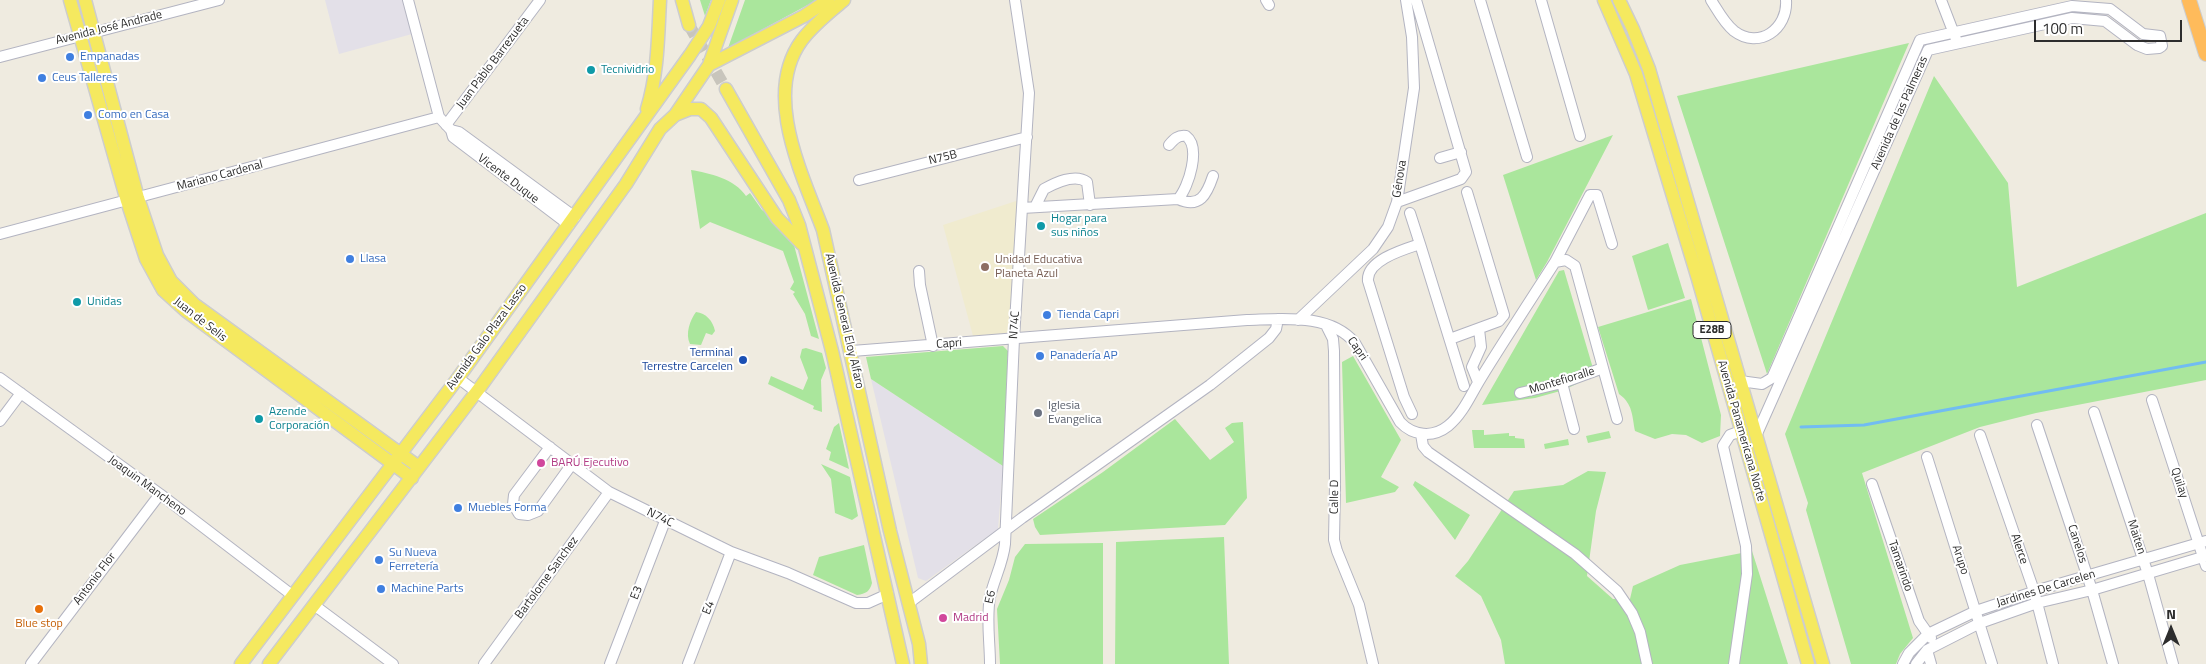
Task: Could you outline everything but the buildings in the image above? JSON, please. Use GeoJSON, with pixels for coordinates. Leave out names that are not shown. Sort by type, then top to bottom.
{"type":"FeatureCollection","features":[{"type":"Feature","properties":{"kind":"highway"},"geometry":{"type":"LineString","coordinates":[[2189,0],[2206,54]]}},
{"type":"Feature","properties":{"kind":"main road","name":"Juan de Selis"},"geometry":{"type":"LineString","coordinates":[[70,0],[98,102],[132,200],[163,269],[184,295],[415,472]]}},
{"type":"Feature","properties":{"kind":"main road","name":"Juan de Selis"},"geometry":{"type":"LineString","coordinates":[[85,0],[112,100],[132,200]]}},
{"type":"Feature","properties":{"kind":"main road"},"geometry":{"type":"LineString","coordinates":[[645,117],[658,61],[660,0]]}},
{"type":"Feature","properties":{"kind":"main road"},"geometry":{"type":"LineString","coordinates":[[682,0],[689,25]]}},
{"type":"Feature","properties":{"kind":"main road","name":"Avenida Galo Plaza Lasso"},"geometry":{"type":"LineString","coordinates":[[241,664],[458,378],[572,221],[704,33],[719,0]]}},
{"type":"Feature","properties":{"kind":"main road","name":"Avenida Galo Plaza Lasso"},"geometry":{"type":"LineString","coordinates":[[269,664],[477,392],[626,184],[660,129],[675,115],[710,65],[732,0]]}},
{"type":"Feature","properties":{"kind":"main road"},"geometry":{"type":"LineString","coordinates":[[710,65],[804,16],[828,0]]}},
{"type":"Feature","properties":{"kind":"main road","name":"Avenida General Eloy Alfaro"},"geometry":{"type":"LineString","coordinates":[[844,0],[802,40],[792,56],[784,90],[785,117],[823,230],[852,351],[890,531],[919,644],[921,664]]}},
{"type":"Feature","properties":{"kind":"main road","name":"Avenida Panamericana Norte"},"geometry":{"type":"LineString","coordinates":[[1604,0],[1636,74],[1808,664]]}},
{"type":"Feature","properties":{"kind":"main road","name":"Avenida Panamericana Norte"},"geometry":{"type":"LineString","coordinates":[[1619,0],[1649,69],[1823,664]]}},
{"type":"Feature","properties":{"kind":"main road","name":"Avenida General Eloy Alfaro"},"geometry":{"type":"LineString","coordinates":[[726,89],[796,214],[832,351],[903,664]]}},
{"type":"Feature","properties":{"kind":"main road"},"geometry":{"type":"LineString","coordinates":[[98,102],[112,100]]}},
{"type":"Feature","properties":{"kind":"main road"},"geometry":{"type":"LineString","coordinates":[[675,115],[690,109],[702,109],[711,118],[777,218],[804,246]]}},
{"type":"Feature","properties":{"kind":"street","name":"Avenida José Andrade"},"geometry":{"type":"LineString","coordinates":[[0,57],[219,0]]}},
{"type":"Feature","properties":{"kind":"street"},"geometry":{"type":"LineString","coordinates":[[408,0],[446,124]]}},
{"type":"Feature","properties":{"kind":"street","name":"Juan Pablo Barrezueta"},"geometry":{"type":"LineString","coordinates":[[446,124],[540,0]]}},
{"type":"Feature","properties":{"kind":"street","name":"N74C"},"geometry":{"type":"LineString","coordinates":[[1004,532],[1029,93],[1015,0]]}},
{"type":"Feature","properties":{"kind":"street","name":"Génova"},"geometry":{"type":"LineString","coordinates":[[1298,320],[1373,249],[1388,227],[1396,202],[1414,88],[1412,38],[1406,0]]}},
{"type":"Feature","properties":{"kind":"street"},"geometry":{"type":"LineString","coordinates":[[1396,202],[1464,177],[1466,169],[1416,0]]}},
{"type":"Feature","properties":{"kind":"street"},"geometry":{"type":"LineString","coordinates":[[1480,0],[1527,157]]}},
{"type":"Feature","properties":{"kind":"street"},"geometry":{"type":"LineString","coordinates":[[1541,0],[1580,136]]}},
{"type":"Feature","properties":{"kind":"street"},"geometry":{"type":"LineString","coordinates":[[1711,0],[1729,27],[1752,39],[1762,38],[1772,33],[1781,25],[1785,17],[1786,0]]}},
{"type":"Feature","properties":{"kind":"street"},"geometry":{"type":"LineString","coordinates":[[1941,0],[1957,44]]}},
{"type":"Feature","properties":{"kind":"street","name":"Avenida de las Palmeras"},"geometry":{"type":"LineString","coordinates":[[1740,380],[1762,384],[1772,378],[1920,40],[2072,6],[2110,9],[2144,34],[2160,36],[2162,46],[2147,49],[2137,45],[2105,20],[2072,18],[1928,50],[1756,436]]}},
{"type":"Feature","properties":{"kind":"street","name":"Mariano Cardenal"},"geometry":{"type":"LineString","coordinates":[[0,234],[446,124]]}},
{"type":"Feature","properties":{"kind":"street","name":"Vicente Duque"},"geometry":{"type":"LineString","coordinates":[[446,124],[459,132],[572,221]]}},
{"type":"Feature","properties":{"kind":"street"},"geometry":{"type":"LineString","coordinates":[[1169,144],[1176,137],[1181,136],[1190,139],[1193,144],[1194,152],[1187,186],[1178,199]]}},
{"type":"Feature","properties":{"kind":"street","name":"N75B"},"geometry":{"type":"LineString","coordinates":[[859,180],[1027,137]]}},
{"type":"Feature","properties":{"kind":"street"},"geometry":{"type":"LineString","coordinates":[[1440,158],[1461,152]]}},
{"type":"Feature","properties":{"kind":"street"},"geometry":{"type":"LineString","coordinates":[[1022,208],[1178,199],[1191,203],[1202,198],[1208,190],[1213,176]]}},
{"type":"Feature","properties":{"kind":"street"},"geometry":{"type":"LineString","coordinates":[[1035,207],[1044,189],[1074,178],[1080,178],[1087,182],[1090,205]]}},
{"type":"Feature","properties":{"kind":"street"},"geometry":{"type":"LineString","coordinates":[[1450,339],[1499,321],[1504,315],[1467,192]]}},
{"type":"Feature","properties":{"kind":"street"},"geometry":{"type":"LineString","coordinates":[[1612,244],[1597,196],[1590,195],[1555,262],[1478,382],[1466,404],[1447,427],[1422,434],[1423,446],[1428,452],[1575,554],[1618,591],[1632,613],[1640,632],[1647,664]]}},
{"type":"Feature","properties":{"kind":"street"},"geometry":{"type":"LineString","coordinates":[[1410,213],[1464,386]]}},
{"type":"Feature","properties":{"kind":"street"},"geometry":{"type":"LineString","coordinates":[[1412,414],[1404,398],[1368,277],[1389,254],[1420,244]]}},
{"type":"Feature","properties":{"kind":"street"},"geometry":{"type":"LineString","coordinates":[[1555,262],[1566,260],[1575,266],[1617,419]]}},
{"type":"Feature","properties":{"kind":"street"},"geometry":{"type":"LineString","coordinates":[[919,271],[920,285],[933,346]]}},
{"type":"Feature","properties":{"kind":"street"},"geometry":{"type":"LineString","coordinates":[[909,603],[1004,532],[1210,385],[1269,338],[1276,330],[1278,319]]}},
{"type":"Feature","properties":{"kind":"street","name":"Capri"},"geometry":{"type":"LineString","coordinates":[[852,351],[1247,320],[1307,320],[1341,330],[1350,336],[1400,422],[1412,432],[1422,434]]}},
{"type":"Feature","properties":{"kind":"street","name":"Calle D"},"geometry":{"type":"LineString","coordinates":[[1326,325],[1333,339],[1334,351],[1334,540],[1337,552],[1359,604],[1373,664]]}},
{"type":"Feature","properties":{"kind":"street"},"geometry":{"type":"LineString","coordinates":[[1478,382],[1472,367],[1482,346],[1479,329]]}},
{"type":"Feature","properties":{"kind":"street","name":"Montefioralle"},"geometry":{"type":"LineString","coordinates":[[1520,393],[1562,382],[1603,368]]}},
{"type":"Feature","properties":{"kind":"street","name":"Joaquin Mancheno"},"geometry":{"type":"LineString","coordinates":[[0,378],[160,494],[292,595]]}},
{"type":"Feature","properties":{"kind":"street","name":"N74C"},"geometry":{"type":"LineString","coordinates":[[458,378],[609,492],[665,521],[731,552],[788,573],[856,603],[868,603],[888,594]]}},
{"type":"Feature","properties":{"kind":"street"},"geometry":{"type":"LineString","coordinates":[[1562,382],[1574,429]]}},
{"type":"Feature","properties":{"kind":"street"},"geometry":{"type":"LineString","coordinates":[[0,421],[21,393]]}},
{"type":"Feature","properties":{"kind":"street","name":"Quilay"},"geometry":{"type":"LineString","coordinates":[[2152,400],[2202,542],[2205,560]]}},
{"type":"Feature","properties":{"kind":"street","name":"Maiten"},"geometry":{"type":"LineString","coordinates":[[2094,412],[2148,574],[2173,664]]}},
{"type":"Feature","properties":{"kind":"street","name":"Canelos"},"geometry":{"type":"LineString","coordinates":[[2037,425],[2088,576],[2113,664]]}},
{"type":"Feature","properties":{"kind":"street"},"geometry":{"type":"LineString","coordinates":[[1734,664],[1747,574],[1746,546],[1723,446],[1730,435],[1741,430]]}},
{"type":"Feature","properties":{"kind":"street","name":"Alerce"},"geometry":{"type":"LineString","coordinates":[[1980,435],[2034,591],[2053,664]]}},
{"type":"Feature","properties":{"kind":"street"},"geometry":{"type":"LineString","coordinates":[[550,448],[514,495],[513,504],[519,514],[528,515],[538,511],[572,464]]}},
{"type":"Feature","properties":{"kind":"street","name":"Arupo"},"geometry":{"type":"LineString","coordinates":[[1927,457],[1992,664]]}},
{"type":"Feature","properties":{"kind":"street","name":"Tamarindo"},"geometry":{"type":"LineString","coordinates":[[1872,484],[1919,621],[1928,634],[1932,664]]}},
{"type":"Feature","properties":{"kind":"street","name":"Bartolome Sanchez"},"geometry":{"type":"LineString","coordinates":[[484,664],[609,492]]}},
{"type":"Feature","properties":{"kind":"street","name":"Antonio Flor"},"geometry":{"type":"LineString","coordinates":[[31,664],[160,494]]}},
{"type":"Feature","properties":{"kind":"street","name":"E3"},"geometry":{"type":"LineString","coordinates":[[610,664],[665,521]]}},
{"type":"Feature","properties":{"kind":"street","name":"E6"},"geometry":{"type":"LineString","coordinates":[[990,664],[988,608],[990,595],[1004,556],[1004,532]]}},
{"type":"Feature","properties":{"kind":"street","name":"Jardines De Carcelen"},"geometry":{"type":"LineString","coordinates":[[1903,664],[1918,642],[1928,634],[1976,611],[2034,591],[2143,561],[2202,542]]}},
{"type":"Feature","properties":{"kind":"street","name":"E4"},"geometry":{"type":"LineString","coordinates":[[688,664],[731,552]]}},
{"type":"Feature","properties":{"kind":"street","name":"Jardines De Carcelen"},"geometry":{"type":"LineString","coordinates":[[1916,664],[1931,647],[1980,623],[2037,603],[2205,560]]}},
{"type":"Feature","properties":{"kind":"street"},"geometry":{"type":"LineString","coordinates":[[314,605],[393,664]]}},
{"type":"Feature","properties":{"kind":"shaded area"},"geometry":{"type":"Polygon","coordinates":[[[325,0],[402,0],[412,34],[339,54],[325,0]]]}},
{"type":"Feature","properties":{"kind":"shaded area","name":"Unidad Educativa Planeta Azul"},"geometry":{"type":"Polygon","coordinates":[[[1019,200],[1011,329],[1005,334],[973,336],[943,225],[1019,200]]]}},
{"type":"Feature","properties":{"kind":"shaded area"},"geometry":{"type":"Polygon","coordinates":[[[871,379],[1003,466],[998,529],[926,581],[918,578],[871,379]]]}},
{"type":"Feature","properties":{"kind":"green space"},"geometry":{"type":"Polygon","coordinates":[[[700,0],[711,0],[705,16],[700,0]]]}},
{"type":"Feature","properties":{"kind":"green space"},"geometry":{"type":"Polygon","coordinates":[[[745,0],[817,0],[728,48],[745,0]]]}},
{"type":"Feature","properties":{"kind":"green space"},"geometry":{"type":"Polygon","coordinates":[[[1909,43],[1767,374],[1677,96],[1909,43]]]}},
{"type":"Feature","properties":{"kind":"green space"},"geometry":{"type":"Polygon","coordinates":[[[1934,76],[2008,183],[2017,287],[2206,213],[2206,380],[2036,413],[1980,427],[1862,473],[1913,638],[1900,654],[1896,664],[1851,664],[1806,510],[1808,503],[1785,434],[1934,76]]]}},
{"type":"Feature","properties":{"kind":"green space"},"geometry":{"type":"Polygon","coordinates":[[[1613,135],[1547,262],[1536,280],[1503,175],[1613,135]]]}},
{"type":"Feature","properties":{"kind":"green space"},"geometry":{"type":"Polygon","coordinates":[[[691,170],[729,181],[746,196],[750,193],[762,210],[768,214],[794,245],[819,339],[811,336],[805,314],[793,294],[795,292],[790,289],[794,282],[783,251],[710,222],[700,229],[691,170]]]}},
{"type":"Feature","properties":{"kind":"green space"},"geometry":{"type":"Polygon","coordinates":[[[1668,243],[1685,298],[1648,310],[1632,256],[1668,243]]]}},
{"type":"Feature","properties":{"kind":"green space"},"geometry":{"type":"Polygon","coordinates":[[[1564,270],[1595,375],[1564,390],[1535,398],[1482,405],[1559,271],[1564,270]]]}},
{"type":"Feature","properties":{"kind":"green space"},"geometry":{"type":"Polygon","coordinates":[[[1691,299],[1721,415],[1720,436],[1702,443],[1686,435],[1672,434],[1655,439],[1635,431],[1631,411],[1627,402],[1619,394],[1598,327],[1691,299]]]}},
{"type":"Feature","properties":{"kind":"green space"},"geometry":{"type":"Polygon","coordinates":[[[696,312],[708,318],[713,324],[715,331],[712,335],[706,333],[701,345],[690,344],[688,336],[689,327],[696,312]]]}},
{"type":"Feature","properties":{"kind":"green space"},"geometry":{"type":"Polygon","coordinates":[[[1003,346],[1008,351],[1003,466],[871,379],[866,357],[1003,346]]]}},
{"type":"Feature","properties":{"kind":"green space"},"geometry":{"type":"Polygon","coordinates":[[[806,348],[822,353],[826,368],[821,380],[822,412],[813,409],[814,406],[768,384],[771,376],[803,390],[808,378],[800,357],[802,349],[806,348]]]}},
{"type":"Feature","properties":{"kind":"green space"},"geometry":{"type":"Polygon","coordinates":[[[1353,356],[1401,440],[1381,477],[1399,487],[1395,492],[1346,503],[1342,362],[1353,356]]]}},
{"type":"Feature","properties":{"kind":"green space"},"geometry":{"type":"Polygon","coordinates":[[[1175,419],[1210,460],[1234,442],[1225,428],[1232,423],[1243,422],[1247,498],[1225,525],[1040,535],[1033,519],[1103,472],[1175,419]]]}},
{"type":"Feature","properties":{"kind":"green space"},"geometry":{"type":"Polygon","coordinates":[[[839,423],[849,469],[829,460],[831,452],[826,449],[834,427],[839,423]]]}},
{"type":"Feature","properties":{"kind":"green space"},"geometry":{"type":"Polygon","coordinates":[[[1472,430],[1484,430],[1484,435],[1509,433],[1509,436],[1524,439],[1525,448],[1474,448],[1472,430]]]}},
{"type":"Feature","properties":{"kind":"green space"},"geometry":{"type":"Polygon","coordinates":[[[1609,431],[1611,438],[1588,443],[1586,436],[1609,431]]]}},
{"type":"Feature","properties":{"kind":"green space"},"geometry":{"type":"Polygon","coordinates":[[[1568,439],[1569,445],[1545,449],[1544,444],[1568,439]]]}},
{"type":"Feature","properties":{"kind":"green space"},"geometry":{"type":"Polygon","coordinates":[[[821,464],[850,477],[858,516],[852,520],[835,513],[831,479],[821,464]]]}},
{"type":"Feature","properties":{"kind":"green space"},"geometry":{"type":"Polygon","coordinates":[[[1588,471],[1606,472],[1596,511],[1587,576],[1613,599],[1630,599],[1633,586],[1680,565],[1752,551],[1788,664],[1505,664],[1501,640],[1481,596],[1455,576],[1468,561],[1514,491],[1563,485],[1588,471]]]}},
{"type":"Feature","properties":{"kind":"green space"},"geometry":{"type":"Polygon","coordinates":[[[1415,481],[1470,515],[1455,540],[1413,485],[1415,481]]]}},
{"type":"Feature","properties":{"kind":"green space"},"geometry":{"type":"Polygon","coordinates":[[[1224,537],[1229,664],[1115,664],[1116,542],[1224,537]]]}},
{"type":"Feature","properties":{"kind":"green space"},"geometry":{"type":"Polygon","coordinates":[[[1103,543],[1103,664],[1000,664],[997,609],[1009,580],[1015,557],[1025,544],[1103,543]]]}},
{"type":"Feature","properties":{"kind":"green space"},"geometry":{"type":"Polygon","coordinates":[[[864,545],[872,583],[869,590],[865,593],[857,595],[813,575],[819,557],[864,545]]]}},
{"type":"Feature","properties":{"kind":"waterway"},"geometry":{"type":"LineString","coordinates":[[1801,427],[1864,425],[2206,362]]}},
{"type":"Feature","properties":{"kind":"tunnel"},"geometry":{"type":"LineString","coordinates":[[689,25],[726,89]]}},
{"type":"Feature","properties":{"kind":"place","name":"Empanadas"},"geometry":{"type":"Point","coordinates":[70,57]}},
{"type":"Feature","properties":{"kind":"place","name":"Tecnividrio"},"geometry":{"type":"Point","coordinates":[591,70]}},
{"type":"Feature","properties":{"kind":"place","name":"Ceus Talleres"},"geometry":{"type":"Point","coordinates":[42,78]}},
{"type":"Feature","properties":{"kind":"place","name":"Como en Casa"},"geometry":{"type":"Point","coordinates":[88,115]}},
{"type":"Feature","properties":{"kind":"place","name":"Hogar para sus niños"},"geometry":{"type":"Point","coordinates":[1041,226]}},
{"type":"Feature","properties":{"kind":"place","name":"Llasa"},"geometry":{"type":"Point","coordinates":[350,259]}},
{"type":"Feature","properties":{"kind":"place","name":"Unidad Educativa Planeta Azul"},"geometry":{"type":"Point","coordinates":[985,267]}},
{"type":"Feature","properties":{"kind":"place","name":"Unidas"},"geometry":{"type":"Point","coordinates":[77,302]}},
{"type":"Feature","properties":{"kind":"place","name":"Tienda Capri"},"geometry":{"type":"Point","coordinates":[1047,315]}},
{"type":"Feature","properties":{"kind":"place","name":"Panadería AP"},"geometry":{"type":"Point","coordinates":[1040,356]}},
{"type":"Feature","properties":{"kind":"place","name":"Terminal Terrestre Carcelen"},"geometry":{"type":"Point","coordinates":[743,360]}},
{"type":"Feature","properties":{"kind":"place","name":"Iglesia Evangelica"},"geometry":{"type":"Point","coordinates":[1038,413]}},
{"type":"Feature","properties":{"kind":"place","name":"Azende Corporación"},"geometry":{"type":"Point","coordinates":[259,419]}},
{"type":"Feature","properties":{"kind":"place","name":"BARÚ Ejecutivo"},"geometry":{"type":"Point","coordinates":[541,463]}},
{"type":"Feature","properties":{"kind":"place","name":"Muebles Forma"},"geometry":{"type":"Point","coordinates":[458,508]}},
{"type":"Feature","properties":{"kind":"place","name":"Su Nueva Ferretería"},"geometry":{"type":"Point","coordinates":[379,560]}},
{"type":"Feature","properties":{"kind":"place","name":"Machine Parts"},"geometry":{"type":"Point","coordinates":[381,589]}},
{"type":"Feature","properties":{"kind":"place","name":"Blue stop"},"geometry":{"type":"Point","coordinates":[39,609]}},
{"type":"Feature","properties":{"kind":"place","name":"Madrid"},"geometry":{"type":"Point","coordinates":[943,618]}}]}
